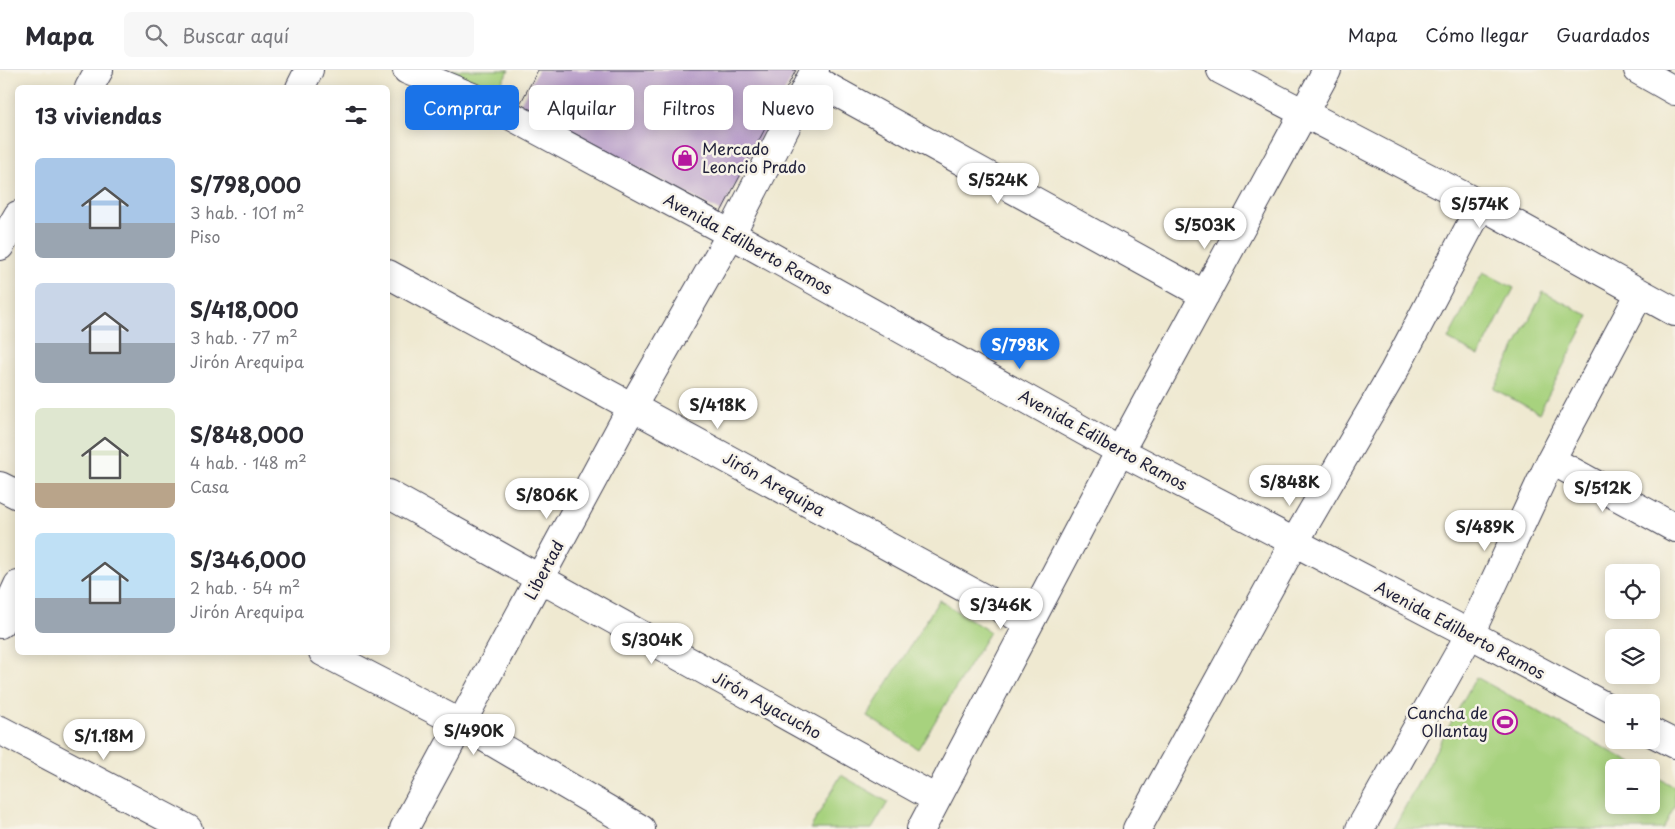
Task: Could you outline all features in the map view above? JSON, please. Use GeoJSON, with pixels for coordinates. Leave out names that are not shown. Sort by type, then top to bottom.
{"type":"FeatureCollection","features":[{"type":"Feature","properties":{"kind":"street"},"geometry":{"type":"LineString","coordinates":[[91,85],[99,70]]}},
{"type":"Feature","properties":{"kind":"street"},"geometry":{"type":"LineString","coordinates":[[302,85],[309,70]]}},
{"type":"Feature","properties":{"kind":"street","name":"Avenida Edilberto Ramos"},"geometry":{"type":"LineString","coordinates":[[407,70],[489,104],[731,234],[1120,451],[1605,706]]}},
{"type":"Feature","properties":{"kind":"street"},"geometry":{"type":"LineString","coordinates":[[1221,70],[1481,206],[1675,312]]}},
{"type":"Feature","properties":{"kind":"street"},"geometry":{"type":"LineString","coordinates":[[920,829],[1120,451],[1327,70]]}},
{"type":"Feature","properties":{"kind":"street"},"geometry":{"type":"LineString","coordinates":[[1638,70],[1675,90]]}},
{"type":"Feature","properties":{"kind":"street"},"geometry":{"type":"LineString","coordinates":[[813,74],[1205,295]]}},
{"type":"Feature","properties":{"kind":"street","name":"Libertad"},"geometry":{"type":"LineString","coordinates":[[404,829],[632,407],[731,234],[813,74]]}},
{"type":"Feature","properties":{"kind":"street"},"geometry":{"type":"LineString","coordinates":[[1137,829],[1294,543],[1394,371],[1481,206]]}},
{"type":"Feature","properties":{"kind":"street"},"geometry":{"type":"LineString","coordinates":[[0,246],[15,220]]}},
{"type":"Feature","properties":{"kind":"street","name":"Jirón Arequipa"},"geometry":{"type":"LineString","coordinates":[[390,275],[1029,623]]}},
{"type":"Feature","properties":{"kind":"street"},"geometry":{"type":"LineString","coordinates":[[1360,829],[1470,634],[1551,460],[1640,293]]}},
{"type":"Feature","properties":{"kind":"street"},"geometry":{"type":"LineString","coordinates":[[1551,460],[1675,528]]}},
{"type":"Feature","properties":{"kind":"street"},"geometry":{"type":"LineString","coordinates":[[0,486],[15,494]]}},
{"type":"Feature","properties":{"kind":"street","name":"Jirón Ayacucho"},"geometry":{"type":"LineString","coordinates":[[390,495],[936,799]]}},
{"type":"Feature","properties":{"kind":"street"},"geometry":{"type":"LineString","coordinates":[[0,624],[15,592]]}},
{"type":"Feature","properties":{"kind":"street"},"geometry":{"type":"LineString","coordinates":[[329,655],[460,723],[641,829]]}},
{"type":"Feature","properties":{"kind":"street"},"geometry":{"type":"LineString","coordinates":[[0,730],[188,829]]}},
{"type":"Feature","properties":{"kind":"street"},"geometry":{"type":"LineString","coordinates":[[1660,736],[1675,744]]}},
{"type":"Feature","properties":{"kind":"green space"},"geometry":{"type":"Polygon","coordinates":[[[445,70],[509,70],[500,85],[474,85],[445,70]]]}},
{"type":"Feature","properties":{"kind":"green space"},"geometry":{"type":"Polygon","coordinates":[[[1483,272],[1514,288],[1479,356],[1448,339],[1483,272]]]}},
{"type":"Feature","properties":{"kind":"green space"},"geometry":{"type":"Polygon","coordinates":[[[1543,292],[1589,316],[1539,413],[1494,389],[1543,292]]]}},
{"type":"Feature","properties":{"kind":"green space"},"geometry":{"type":"Polygon","coordinates":[[[939,600],[990,632],[918,749],[867,716],[939,600]]]}},
{"type":"Feature","properties":{"kind":"green space","name":"Cancha de Ollantay"},"geometry":{"type":"Polygon","coordinates":[[[1476,677],[1625,759],[1605,759],[1605,814],[1660,814],[1660,779],[1675,787],[1675,806],[1663,829],[1393,829],[1476,677]]]}},
{"type":"Feature","properties":{"kind":"green space"},"geometry":{"type":"Polygon","coordinates":[[[841,775],[888,802],[872,829],[810,829],[841,775]]]}},
{"type":"Feature","properties":{"kind":"building"},"geometry":{"type":"Polygon","coordinates":[[[538,70],[796,70],[788,85],[743,85],[743,130],[764,130],[721,212],[568,130],[634,130],[634,85],[530,85],[538,70]]]}},
{"type":"Feature","properties":{"kind":"building"},"geometry":{"type":"Polygon","coordinates":[[[529,87],[529,109],[520,104],[529,87]]]}},
{"type":"Feature","properties":{"kind":"place","name":"Mercado Leoncio Prado"},"geometry":{"type":"Point","coordinates":[685,158]}},
{"type":"Feature","properties":{"kind":"place","name":"Cancha de Ollantay"},"geometry":{"type":"Point","coordinates":[1505,722]}}]}
